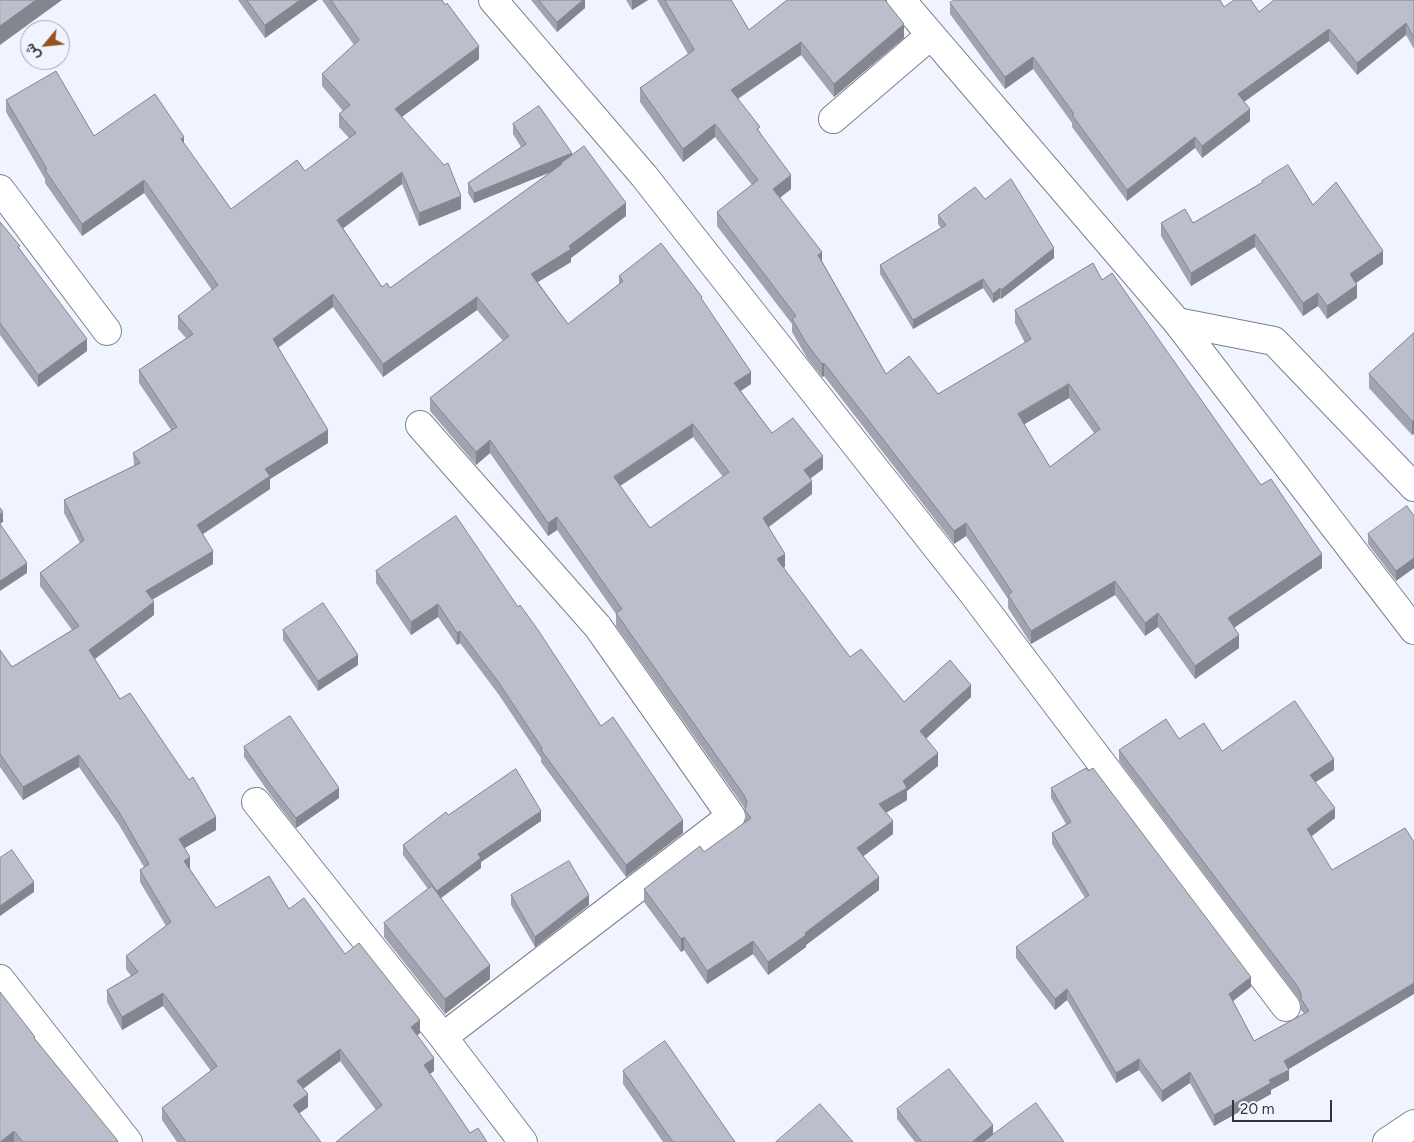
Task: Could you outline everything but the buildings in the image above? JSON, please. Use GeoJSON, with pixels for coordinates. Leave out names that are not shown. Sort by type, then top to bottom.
{"type":"FeatureCollection","features":[{"type":"Feature","properties":{"kind":"street"},"geometry":{"type":"LineString","coordinates":[[492,0],[644,176],[966,584],[1286,1007]]}},
{"type":"Feature","properties":{"kind":"street"},"geometry":{"type":"LineString","coordinates":[[901,0],[1178,322],[1414,630]]}},
{"type":"Feature","properties":{"kind":"street"},"geometry":{"type":"LineString","coordinates":[[833,118],[931,35]]}},
{"type":"Feature","properties":{"kind":"street"},"geometry":{"type":"LineString","coordinates":[[0,189],[107,331]]}},
{"type":"Feature","properties":{"kind":"street"},"geometry":{"type":"LineString","coordinates":[[1178,322],[1274,341],[1414,487]]}},
{"type":"Feature","properties":{"kind":"street"},"geometry":{"type":"LineString","coordinates":[[420,425],[598,627],[731,816],[443,1037]]}},
{"type":"Feature","properties":{"kind":"street"},"geometry":{"type":"LineString","coordinates":[[256,802],[443,1037],[523,1142]]}},
{"type":"Feature","properties":{"kind":"street"},"geometry":{"type":"LineString","coordinates":[[0,979],[128,1142]]}},
{"type":"Feature","properties":{"kind":"street"},"geometry":{"type":"LineString","coordinates":[[1387,1142],[1414,1124]]}}]}
